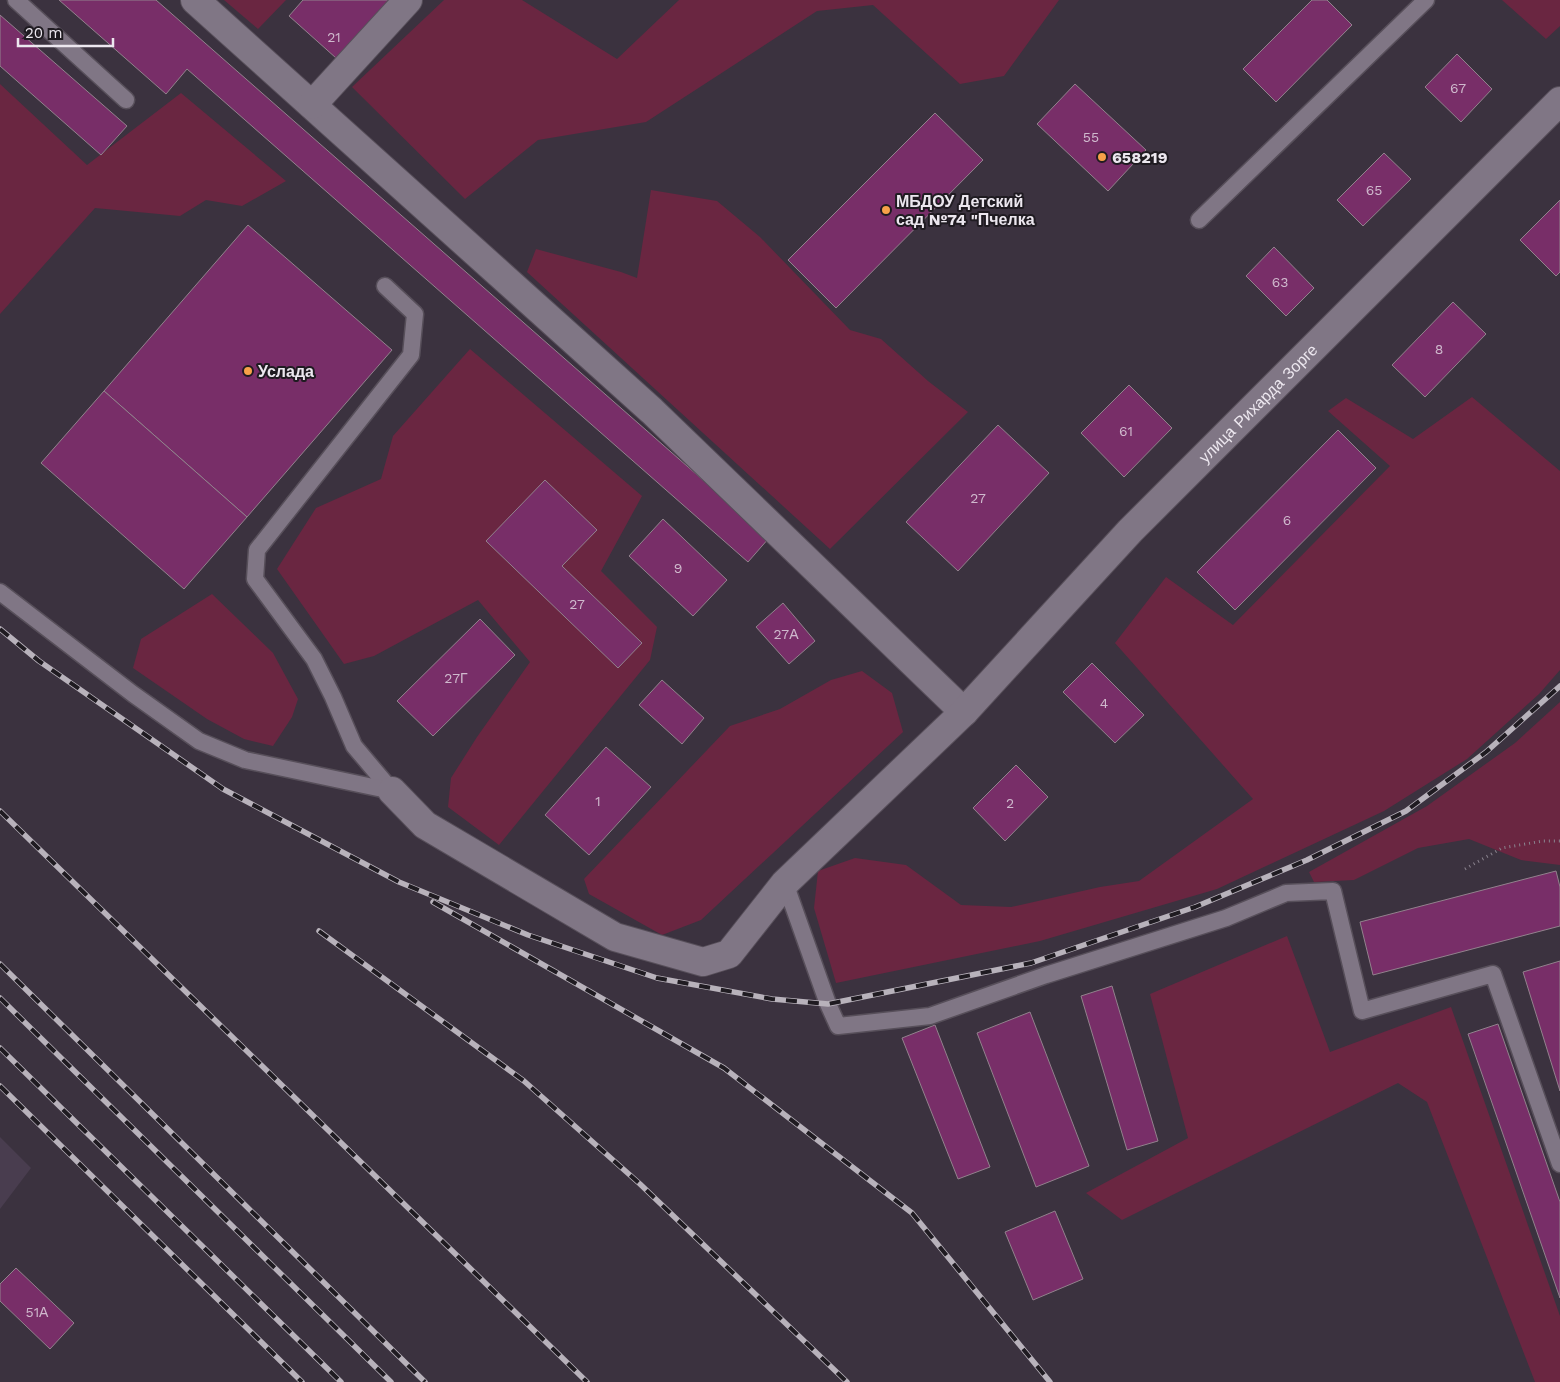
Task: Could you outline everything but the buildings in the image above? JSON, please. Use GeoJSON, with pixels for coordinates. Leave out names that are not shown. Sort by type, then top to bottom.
{"type":"FeatureCollection","features":[{"type":"Feature","properties":{"kind":"street"},"geometry":{"type":"LineString","coordinates":[[195,0],[652,411],[964,712]]}},
{"type":"Feature","properties":{"kind":"street"},"geometry":{"type":"LineString","coordinates":[[312,105],[408,0]]}},
{"type":"Feature","properties":{"kind":"street","name":"улица Рихарда Зорге"},"geometry":{"type":"LineString","coordinates":[[392,791],[425,825],[615,936],[703,962],[729,954],[784,883],[964,712],[1130,530],[1560,100]]}},
{"type":"Feature","properties":{"kind":"lane"},"geometry":{"type":"LineString","coordinates":[[16,0],[126,100]]}},
{"type":"Feature","properties":{"kind":"lane"},"geometry":{"type":"LineString","coordinates":[[1199,220],[1426,0]]}},
{"type":"Feature","properties":{"kind":"lane"},"geometry":{"type":"LineString","coordinates":[[385,286],[415,314],[411,354],[257,550],[255,579],[314,659],[354,746],[392,791]]}},
{"type":"Feature","properties":{"kind":"lane"},"geometry":{"type":"LineString","coordinates":[[0,592],[133,694],[200,741],[246,760],[392,791]]}},
{"type":"Feature","properties":{"kind":"lane"},"geometry":{"type":"LineString","coordinates":[[784,883],[828,1004],[838,1026],[930,1016],[1046,975],[1226,918],[1286,893],[1333,892],[1362,1011],[1493,974],[1560,1164]]}},
{"type":"Feature","properties":{"kind":"path"},"geometry":{"type":"LineString","coordinates":[[1465,869],[1502,848],[1543,841],[1560,841]]}},
{"type":"Feature","properties":{"kind":"shaded area"},"geometry":{"type":"Polygon","coordinates":[[[224,0],[286,0],[258,29],[224,0]]]}},
{"type":"Feature","properties":{"kind":"shaded area"},"geometry":{"type":"Polygon","coordinates":[[[444,0],[522,0],[617,59],[679,0],[1059,0],[1004,76],[960,84],[873,5],[817,11],[646,122],[538,140],[465,199],[352,87],[444,0]]]}},
{"type":"Feature","properties":{"kind":"shaded area"},"geometry":{"type":"Polygon","coordinates":[[[1502,0],[1560,0],[1560,26],[1546,39],[1502,0]]]}},
{"type":"Feature","properties":{"kind":"shaded area"},"geometry":{"type":"Polygon","coordinates":[[[0,84],[87,165],[181,93],[286,181],[242,206],[206,200],[180,216],[95,208],[0,314],[0,84]]]}},
{"type":"Feature","properties":{"kind":"shaded area"},"geometry":{"type":"Polygon","coordinates":[[[651,190],[717,201],[760,237],[850,330],[881,339],[928,381],[968,412],[830,549],[527,272],[536,249],[637,278],[651,190]]]}},
{"type":"Feature","properties":{"kind":"shaded area"},"geometry":{"type":"Polygon","coordinates":[[[470,349],[642,496],[601,571],[657,627],[650,660],[499,845],[448,807],[451,778],[477,737],[530,662],[478,600],[374,656],[344,664],[277,569],[316,508],[381,479],[393,436],[470,349]]]}},
{"type":"Feature","properties":{"kind":"shaded area"},"geometry":{"type":"Polygon","coordinates":[[[1472,397],[1560,471],[1560,670],[1539,694],[1467,759],[1384,811],[1217,889],[1040,941],[836,983],[814,908],[818,871],[855,858],[906,865],[961,905],[1011,907],[1100,887],[1139,881],[1253,799],[1115,643],[1166,577],[1233,625],[1390,466],[1328,411],[1346,398],[1413,439],[1472,397]]]}},
{"type":"Feature","properties":{"kind":"shaded area"},"geometry":{"type":"Polygon","coordinates":[[[212,594],[273,653],[298,699],[292,717],[273,746],[244,739],[207,719],[133,668],[141,639],[212,594]]]}},
{"type":"Feature","properties":{"kind":"shaded area"},"geometry":{"type":"Polygon","coordinates":[[[862,671],[892,693],[903,732],[701,920],[662,935],[589,894],[584,879],[730,726],[780,709],[831,680],[862,671]]]}},
{"type":"Feature","properties":{"kind":"shaded area"},"geometry":{"type":"Polygon","coordinates":[[[1560,702],[1560,865],[1521,860],[1469,839],[1418,848],[1354,880],[1314,882],[1309,872],[1427,806],[1515,743],[1560,702]]]}},
{"type":"Feature","properties":{"kind":"shaded area"},"geometry":{"type":"Polygon","coordinates":[[[1287,936],[1330,1052],[1451,1007],[1560,1316],[1560,1382],[1535,1382],[1427,1102],[1398,1083],[1122,1220],[1086,1193],[1188,1138],[1150,994],[1287,936]]]}},
{"type":"Feature","properties":{"kind":"shaded area"},"geometry":{"type":"Polygon","coordinates":[[[0,1137],[31,1168],[0,1209],[0,1137]]]}},
{"type":"Feature","properties":{"kind":"railway"},"geometry":{"type":"LineString","coordinates":[[0,629],[39,661],[223,789],[399,882],[528,935],[657,978],[772,999],[828,1004],[1031,963],[1195,907],[1307,860],[1406,811],[1486,752],[1560,686]]}},
{"type":"Feature","properties":{"kind":"railway"},"geometry":{"type":"LineString","coordinates":[[0,811],[587,1382]]}},
{"type":"Feature","properties":{"kind":"railway"},"geometry":{"type":"LineString","coordinates":[[433,902],[724,1068],[912,1213],[1050,1382]]}},
{"type":"Feature","properties":{"kind":"railway"},"geometry":{"type":"LineString","coordinates":[[319,931],[524,1081],[640,1184],[847,1382]]}},
{"type":"Feature","properties":{"kind":"railway"},"geometry":{"type":"LineString","coordinates":[[0,964],[425,1382]]}},
{"type":"Feature","properties":{"kind":"railway"},"geometry":{"type":"LineString","coordinates":[[0,998],[391,1382]]}},
{"type":"Feature","properties":{"kind":"railway"},"geometry":{"type":"LineString","coordinates":[[0,1048],[341,1382]]}},
{"type":"Feature","properties":{"kind":"railway"},"geometry":{"type":"LineString","coordinates":[[0,1086],[302,1382]]}},
{"type":"Feature","properties":{"kind":"place","name":"658219"},"geometry":{"type":"Point","coordinates":[1102,157]}},
{"type":"Feature","properties":{"kind":"place","name":"МБДОУ Детский сад №74 \"Пчелка"},"geometry":{"type":"Point","coordinates":[886,210]}},
{"type":"Feature","properties":{"kind":"place","name":"Услада"},"geometry":{"type":"Point","coordinates":[248,371]}}]}
